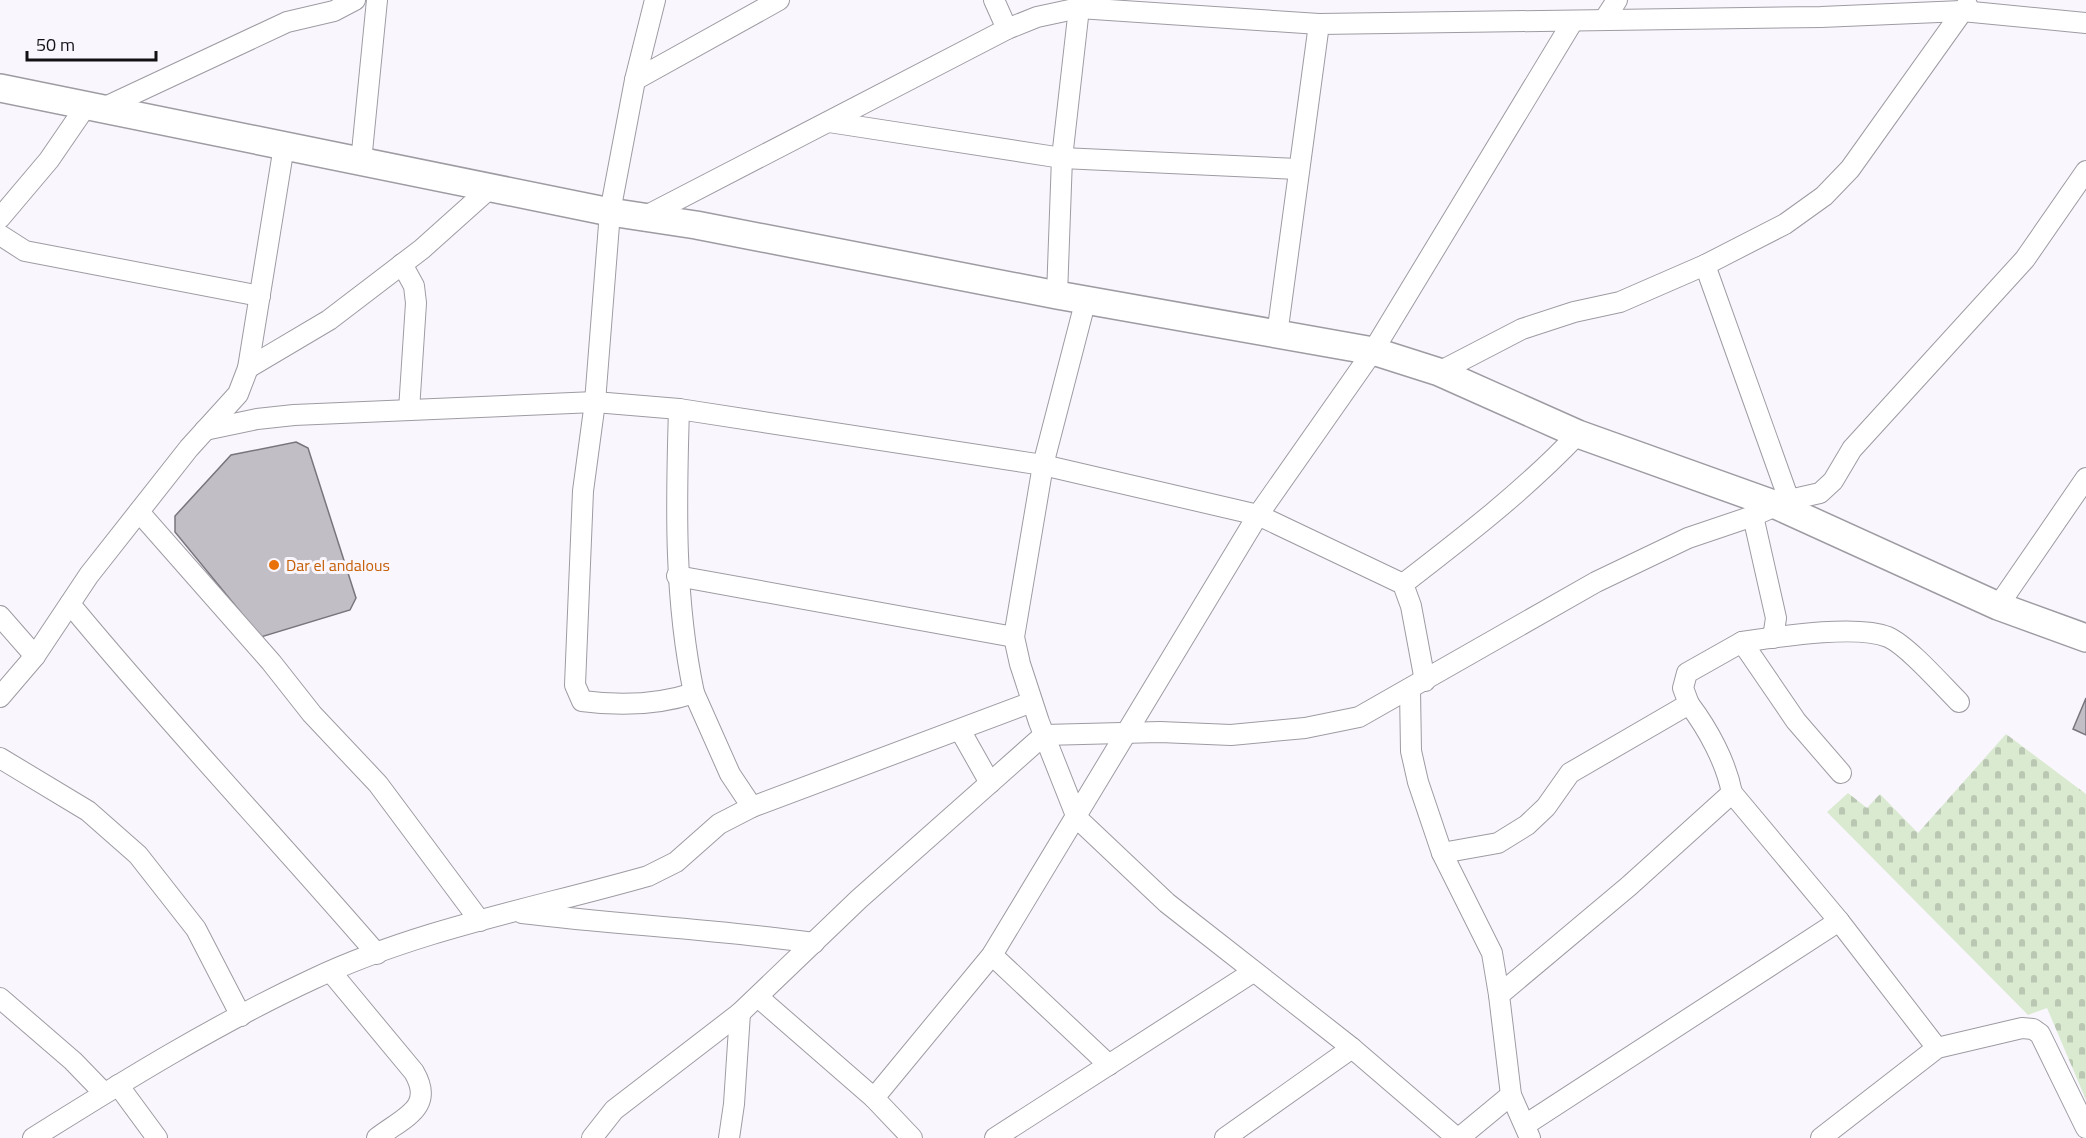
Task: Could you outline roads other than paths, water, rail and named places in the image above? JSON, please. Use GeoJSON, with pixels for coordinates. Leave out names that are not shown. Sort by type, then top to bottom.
{"type":"FeatureCollection","features":[{"type":"Feature","properties":{"kind":"street"},"geometry":{"type":"LineString","coordinates":[[4,207],[94,108],[287,22],[334,11],[355,0]]}},
{"type":"Feature","properties":{"kind":"street"},"geometry":{"type":"LineString","coordinates":[[361,162],[377,0]]}},
{"type":"Feature","properties":{"kind":"street"},"geometry":{"type":"LineString","coordinates":[[655,0],[635,80],[610,212],[595,402],[583,491],[574,644],[575,685],[582,701],[617,704],[674,700],[694,693]]}},
{"type":"Feature","properties":{"kind":"street"},"geometry":{"type":"LineString","coordinates":[[635,80],[779,0]]}},
{"type":"Feature","properties":{"kind":"street"},"geometry":{"type":"LineString","coordinates":[[994,0],[1007,29]]}},
{"type":"Feature","properties":{"kind":"street"},"geometry":{"type":"LineString","coordinates":[[1604,20],[1617,0]]}},
{"type":"Feature","properties":{"kind":"street"},"geometry":{"type":"LineString","coordinates":[[1057,295],[1062,158],[1082,4]]}},
{"type":"Feature","properties":{"kind":"street"},"geometry":{"type":"LineString","coordinates":[[644,218],[1007,29],[1037,17],[1082,4],[1319,24],[1573,21],[1821,8],[1966,6],[2086,23]]}},
{"type":"Feature","properties":{"kind":"street"},"geometry":{"type":"LineString","coordinates":[[1439,372],[1522,329],[1574,312],[1620,302],[1705,265],[1785,224],[1824,196],[1850,169],[1966,6]]}},
{"type":"Feature","properties":{"kind":"street"},"geometry":{"type":"LineString","coordinates":[[874,1098],[992,955],[1077,818],[1125,734],[1258,515],[1373,351],[1573,21]]}},
{"type":"Feature","properties":{"kind":"street"},"geometry":{"type":"LineString","coordinates":[[1277,335],[1319,24]]}},
{"type":"Feature","properties":{"kind":"street"},"geometry":{"type":"LineString","coordinates":[[0,88],[489,189],[644,218],[696,225],[1057,295],[1373,351],[1439,372],[1578,434],[1773,507],[1998,606],[2086,638]]}},
{"type":"Feature","properties":{"kind":"street"},"geometry":{"type":"LineString","coordinates":[[829,122],[1062,158],[1298,169]]}},
{"type":"Feature","properties":{"kind":"street"},"geometry":{"type":"LineString","coordinates":[[0,697],[35,656],[70,604],[139,512],[205,430],[238,394],[248,368],[284,146]]}},
{"type":"Feature","properties":{"kind":"street"},"geometry":{"type":"LineString","coordinates":[[592,1138],[614,1110],[758,997],[814,943],[1044,735],[1160,732],[1231,735],[1305,728],[1359,717],[1596,582],[1688,538],[1773,507],[1820,493],[1833,481],[1852,449],[2025,258],[2086,171]]}},
{"type":"Feature","properties":{"kind":"street"},"geometry":{"type":"LineString","coordinates":[[248,368],[329,320],[402,264],[489,189]]}},
{"type":"Feature","properties":{"kind":"street"},"geometry":{"type":"LineString","coordinates":[[0,235],[25,251],[260,296]]}},
{"type":"Feature","properties":{"kind":"street"},"geometry":{"type":"LineString","coordinates":[[402,264],[414,286],[416,303],[409,410]]}},
{"type":"Feature","properties":{"kind":"street"},"geometry":{"type":"LineString","coordinates":[[1705,265],[1773,507],[1776,618],[1773,638]]}},
{"type":"Feature","properties":{"kind":"street"},"geometry":{"type":"LineString","coordinates":[[1086,299],[1043,465],[1014,637],[1032,702],[1077,818],[1167,903],[1352,1048],[1458,1138],[1511,1095]]}},
{"type":"Feature","properties":{"kind":"street"},"geometry":{"type":"LineString","coordinates":[[205,430],[257,419],[409,410],[595,402],[679,409],[1043,465],[1258,515],[1403,584],[1411,606],[1417,686],[1411,751],[1418,782],[1442,853],[1492,953],[1511,1095],[1527,1132],[1839,921]]}},
{"type":"Feature","properties":{"kind":"street"},"geometry":{"type":"LineString","coordinates":[[679,409],[675,525],[683,631],[694,693],[730,774],[752,807]]}},
{"type":"Feature","properties":{"kind":"street"},"geometry":{"type":"LineString","coordinates":[[1403,584],[1530,481],[1578,434]]}},
{"type":"Feature","properties":{"kind":"street"},"geometry":{"type":"LineString","coordinates":[[1998,606],[2086,478]]}},
{"type":"Feature","properties":{"kind":"street"},"geometry":{"type":"LineString","coordinates":[[139,512],[271,662],[312,714],[378,784],[480,921]]}},
{"type":"Feature","properties":{"kind":"street"},"geometry":{"type":"LineString","coordinates":[[678,576],[1014,637]]}},
{"type":"Feature","properties":{"kind":"street"},"geometry":{"type":"LineString","coordinates":[[70,604],[135,682],[271,832],[377,954]]}},
{"type":"Feature","properties":{"kind":"street"},"geometry":{"type":"LineString","coordinates":[[0,616],[35,656]]}},
{"type":"Feature","properties":{"kind":"street"},"geometry":{"type":"LineString","coordinates":[[1937,1048],[1839,921],[1732,793],[1729,778],[1702,721],[1689,704],[1683,688],[1687,673],[1742,642],[1846,633],[1874,633],[1889,638],[1959,702]]}},
{"type":"Feature","properties":{"kind":"street"},"geometry":{"type":"LineString","coordinates":[[1742,642],[1796,721],[1841,773]]}},
{"type":"Feature","properties":{"kind":"street"},"geometry":{"type":"LineString","coordinates":[[33,1138],[111,1089],[241,1016],[331,972],[428,935],[648,876],[676,862],[719,825],[752,807],[1032,702]]}},
{"type":"Feature","properties":{"kind":"street"},"geometry":{"type":"LineString","coordinates":[[1442,853],[1498,843],[1534,819],[1570,773],[1689,704]]}},
{"type":"Feature","properties":{"kind":"street"},"geometry":{"type":"LineString","coordinates":[[960,730],[990,783]]}},
{"type":"Feature","properties":{"kind":"street"},"geometry":{"type":"LineString","coordinates":[[0,758],[88,810],[138,855],[196,928],[241,1016]]}},
{"type":"Feature","properties":{"kind":"street"},"geometry":{"type":"LineString","coordinates":[[1499,995],[1629,886],[1732,793]]}},
{"type":"Feature","properties":{"kind":"street"},"geometry":{"type":"LineString","coordinates":[[511,912],[629,926],[745,933],[814,943]]}},
{"type":"Feature","properties":{"kind":"street"},"geometry":{"type":"LineString","coordinates":[[992,955],[1109,1065]]}},
{"type":"Feature","properties":{"kind":"street"},"geometry":{"type":"LineString","coordinates":[[331,972],[414,1072],[422,1086],[423,1098],[419,1106],[377,1138]]}},
{"type":"Feature","properties":{"kind":"street"},"geometry":{"type":"LineString","coordinates":[[995,1138],[1253,972]]}},
{"type":"Feature","properties":{"kind":"street"},"geometry":{"type":"LineString","coordinates":[[758,997],[874,1098],[906,1135]]}},
{"type":"Feature","properties":{"kind":"street"},"geometry":{"type":"LineString","coordinates":[[0,998],[73,1061],[111,1089],[157,1138]]}},
{"type":"Feature","properties":{"kind":"street"},"geometry":{"type":"LineString","coordinates":[[729,1138],[734,1104],[740,1012]]}},
{"type":"Feature","properties":{"kind":"street"},"geometry":{"type":"LineString","coordinates":[[1821,1138],[1937,1048],[2022,1028],[2033,1029],[2040,1034],[2086,1128]]}},
{"type":"Feature","properties":{"kind":"street"},"geometry":{"type":"LineString","coordinates":[[1238,1134],[1352,1048]]}},
{"type":"Feature","properties":{"kind":"place","name":"Dar el andalous"},"geometry":{"type":"Point","coordinates":[274,565]}}]}
